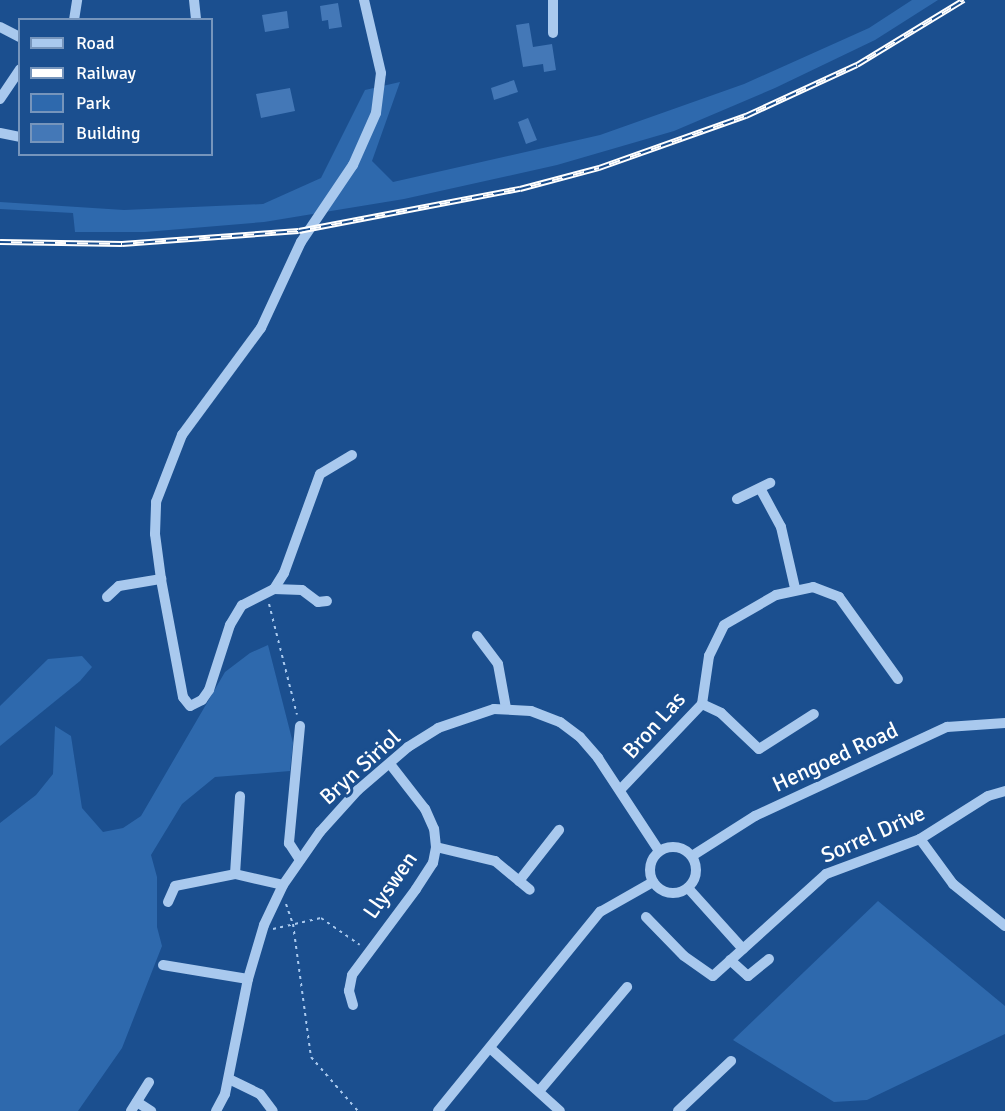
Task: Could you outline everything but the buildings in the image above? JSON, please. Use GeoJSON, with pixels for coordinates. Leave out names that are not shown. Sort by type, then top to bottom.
{"type":"FeatureCollection","features":[{"type":"Feature","properties":{"kind":"street"},"geometry":{"type":"LineString","coordinates":[[74,18],[77,0]]}},
{"type":"Feature","properties":{"kind":"street"},"geometry":{"type":"LineString","coordinates":[[194,0],[195,18]]}},
{"type":"Feature","properties":{"kind":"street"},"geometry":{"type":"LineString","coordinates":[[352,455],[320,474],[284,573],[271,590],[242,605],[230,625],[209,690],[202,700],[190,706],[183,697],[160,579],[154,534],[156,502],[182,435],[261,328],[301,242],[353,165],[376,113],[381,73],[364,0]]}},
{"type":"Feature","properties":{"kind":"street"},"geometry":{"type":"LineString","coordinates":[[553,0],[553,33]]}},
{"type":"Feature","properties":{"kind":"street"},"geometry":{"type":"LineString","coordinates":[[0,27],[18,36]]}},
{"type":"Feature","properties":{"kind":"street"},"geometry":{"type":"LineString","coordinates":[[0,99],[18,72]]}},
{"type":"Feature","properties":{"kind":"street"},"geometry":{"type":"LineString","coordinates":[[0,133],[18,137]]}},
{"type":"Feature","properties":{"kind":"street"},"geometry":{"type":"LineString","coordinates":[[737,499],[765,486],[781,527],[795,588],[813,587],[838,597],[898,680]]}},
{"type":"Feature","properties":{"kind":"street"},"geometry":{"type":"LineString","coordinates":[[107,597],[119,586],[160,579]]}},
{"type":"Feature","properties":{"kind":"street","name":"Bron Las"},"geometry":{"type":"LineString","coordinates":[[620,790],[702,704],[709,656],[724,625],[795,588]]}},
{"type":"Feature","properties":{"kind":"street"},"geometry":{"type":"LineString","coordinates":[[271,590],[302,590],[318,602],[327,601]]}},
{"type":"Feature","properties":{"kind":"street"},"geometry":{"type":"LineString","coordinates":[[477,636],[498,664],[506,708]]}},
{"type":"Feature","properties":{"kind":"street"},"geometry":{"type":"LineString","coordinates":[[702,704],[721,713],[759,749],[814,714]]}},
{"type":"Feature","properties":{"kind":"street","name":"Bryn Siriol"},"geometry":{"type":"LineString","coordinates":[[216,1111],[229,1079],[248,979],[262,932],[282,888],[300,860],[358,790],[438,728],[477,712],[506,708],[531,711],[560,723],[580,737],[620,790],[659,851]]}},
{"type":"Feature","properties":{"kind":"street","name":"Hengoed Road"},"geometry":{"type":"LineString","coordinates":[[692,856],[755,816],[947,727],[1005,723]]}},
{"type":"Feature","properties":{"kind":"street"},"geometry":{"type":"LineString","coordinates":[[300,726],[289,843],[300,860]]}},
{"type":"Feature","properties":{"kind":"street","name":"Llyswen"},"geometry":{"type":"LineString","coordinates":[[353,1005],[349,983],[357,964],[416,890],[432,863],[436,848],[434,829],[425,809],[390,764]]}},
{"type":"Feature","properties":{"kind":"street","name":"Sorrel Drive"},"geometry":{"type":"LineString","coordinates":[[646,917],[684,956],[713,976],[826,874],[920,839],[988,796],[1005,791]]}},
{"type":"Feature","properties":{"kind":"street"},"geometry":{"type":"LineString","coordinates":[[235,874],[234,857],[240,796]]}},
{"type":"Feature","properties":{"kind":"street"},"geometry":{"type":"LineString","coordinates":[[519,881],[558,830]]}},
{"type":"Feature","properties":{"kind":"street"},"geometry":{"type":"LineString","coordinates":[[920,839],[953,884],[1005,927]]}},
{"type":"Feature","properties":{"kind":"street"},"geometry":{"type":"LineString","coordinates":[[673,846],[692,856],[697,869],[688,888],[666,892],[653,882],[650,869],[659,851],[673,846]]}},
{"type":"Feature","properties":{"kind":"street"},"geometry":{"type":"LineString","coordinates":[[436,848],[495,861],[530,890]]}},
{"type":"Feature","properties":{"kind":"street"},"geometry":{"type":"LineString","coordinates":[[168,902],[175,886],[235,874],[282,888]]}},
{"type":"Feature","properties":{"kind":"street"},"geometry":{"type":"LineString","coordinates":[[438,1111],[600,912],[653,882]]}},
{"type":"Feature","properties":{"kind":"street"},"geometry":{"type":"LineString","coordinates":[[688,888],[743,949]]}},
{"type":"Feature","properties":{"kind":"street"},"geometry":{"type":"LineString","coordinates":[[730,960],[748,976],[769,959]]}},
{"type":"Feature","properties":{"kind":"street"},"geometry":{"type":"LineString","coordinates":[[163,965],[248,979]]}},
{"type":"Feature","properties":{"kind":"street"},"geometry":{"type":"LineString","coordinates":[[540,1090],[627,987]]}},
{"type":"Feature","properties":{"kind":"street"},"geometry":{"type":"LineString","coordinates":[[490,1048],[540,1090],[560,1111]]}},
{"type":"Feature","properties":{"kind":"street"},"geometry":{"type":"LineString","coordinates":[[678,1111],[731,1061]]}},
{"type":"Feature","properties":{"kind":"street"},"geometry":{"type":"LineString","coordinates":[[229,1079],[260,1094],[273,1111]]}},
{"type":"Feature","properties":{"kind":"street"},"geometry":{"type":"LineString","coordinates":[[149,1082],[134,1107],[151,1111]]}},
{"type":"Feature","properties":{"kind":"path"},"geometry":{"type":"LineString","coordinates":[[271,590],[300,726]]}},
{"type":"Feature","properties":{"kind":"path"},"geometry":{"type":"LineString","coordinates":[[282,888],[293,924],[311,1057],[358,1111]]}},
{"type":"Feature","properties":{"kind":"path"},"geometry":{"type":"LineString","coordinates":[[262,932],[321,918],[367,950]]}},
{"type":"Feature","properties":{"kind":"green space"},"geometry":{"type":"Polygon","coordinates":[[[912,0],[938,0],[875,40],[775,88],[674,131],[557,165],[404,199],[264,222],[145,232],[75,232],[73,213],[0,209],[0,202],[124,210],[263,204],[321,178],[365,90],[400,82],[372,161],[393,182],[600,135],[744,84],[869,28],[912,0]]]}},
{"type":"Feature","properties":{"kind":"green space"},"geometry":{"type":"Polygon","coordinates":[[[268,645],[293,743],[290,771],[215,777],[182,804],[151,855],[157,877],[157,927],[162,946],[122,1048],[78,1111],[0,1111],[0,823],[36,795],[53,774],[55,726],[71,736],[82,808],[103,832],[123,828],[141,816],[225,672],[250,653],[268,645]]]}},
{"type":"Feature","properties":{"kind":"green space"},"geometry":{"type":"Polygon","coordinates":[[[82,656],[92,667],[80,681],[0,746],[0,706],[48,659],[82,656]]]}},
{"type":"Feature","properties":{"kind":"green space"},"geometry":{"type":"Polygon","coordinates":[[[878,901],[1005,1006],[1005,1034],[867,1100],[834,1102],[733,1040],[878,901]]]}},
{"type":"Feature","properties":{"kind":"railway"},"geometry":{"type":"LineString","coordinates":[[0,242],[122,244],[299,231],[520,189],[599,168],[746,116],[857,65],[964,0]]}}]}
